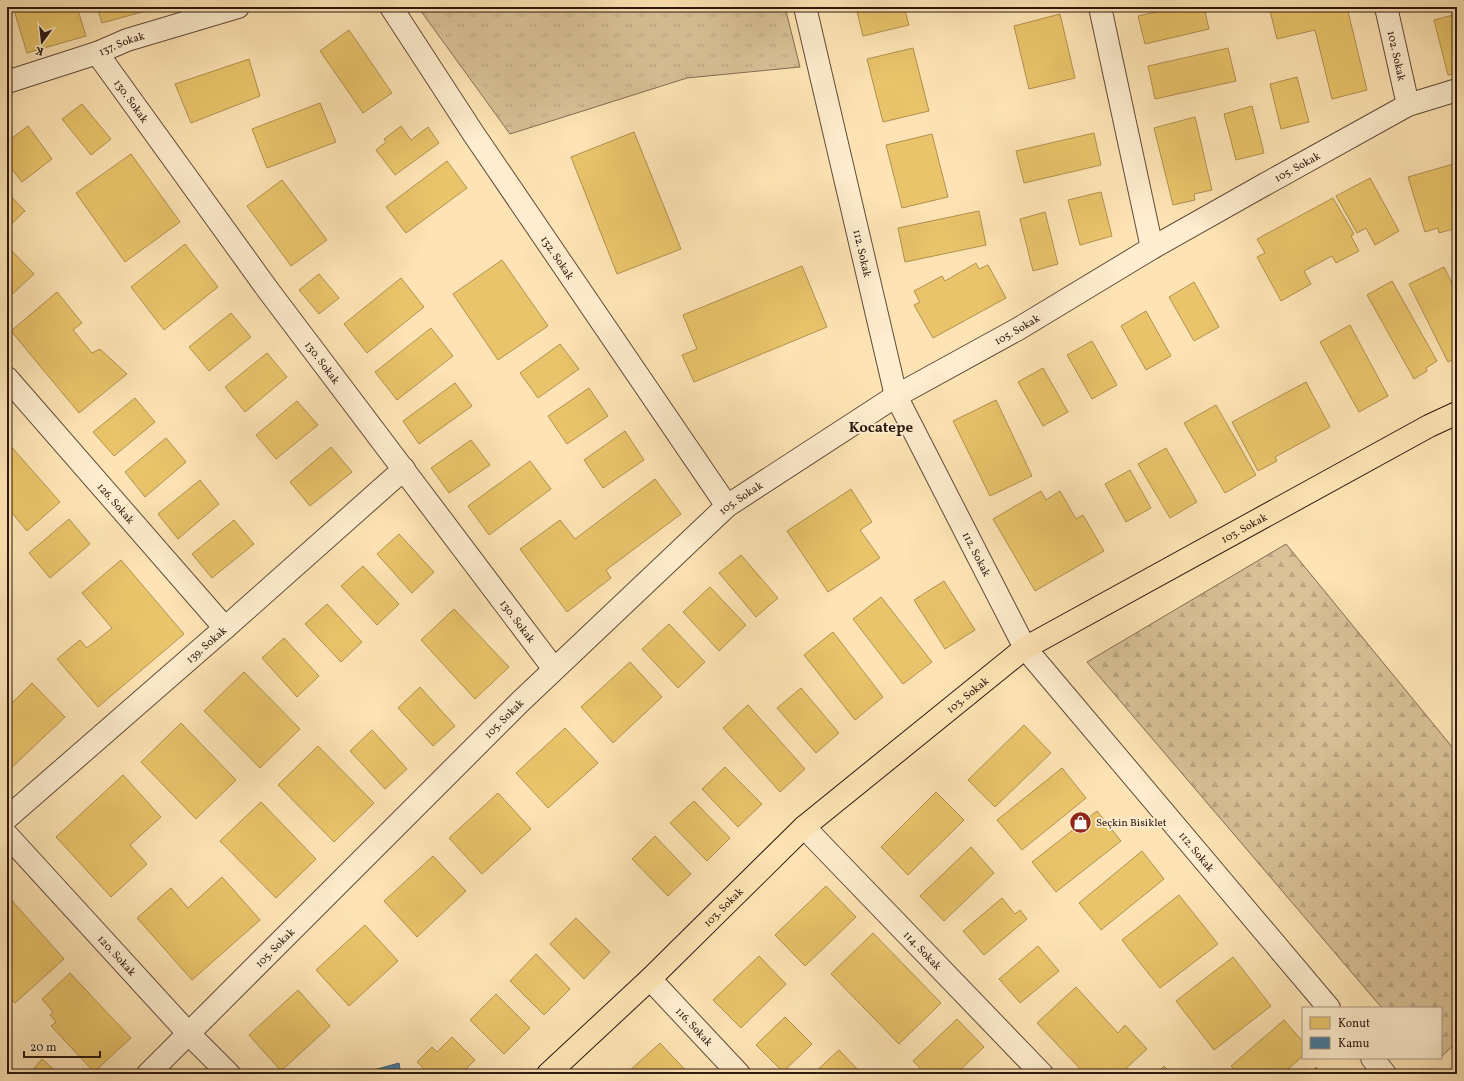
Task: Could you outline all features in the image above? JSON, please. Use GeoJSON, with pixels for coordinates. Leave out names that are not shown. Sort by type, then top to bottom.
{"type":"FeatureCollection","features":[{"type":"Feature","properties":{"kind":"main road","name":"103. Sokak"},"geometry":{"type":"LineString","coordinates":[[548,1074],[650,979],[804,827],[1024,648],[1429,426],[1457,414]]}},
{"type":"Feature","properties":{"kind":"street","name":"137. Sokak"},"geometry":{"type":"LineString","coordinates":[[7,82],[97,52],[127,40],[238,7]]}},
{"type":"Feature","properties":{"kind":"street","name":"132. Sokak"},"geometry":{"type":"LineString","coordinates":[[391,7],[473,133],[727,506]]}},
{"type":"Feature","properties":{"kind":"street","name":"112. Sokak"},"geometry":{"type":"LineString","coordinates":[[805,7],[896,396],[1024,648],[1328,1007]]}},
{"type":"Feature","properties":{"kind":"street"},"geometry":{"type":"LineString","coordinates":[[1100,7],[1152,248]]}},
{"type":"Feature","properties":{"kind":"street","name":"102. Sokak"},"geometry":{"type":"LineString","coordinates":[[1386,7],[1408,105]]}},
{"type":"Feature","properties":{"kind":"street","name":"130. Sokak"},"geometry":{"type":"LineString","coordinates":[[97,52],[268,290],[554,669]]}},
{"type":"Feature","properties":{"kind":"street","name":"105. Sokak"},"geometry":{"type":"LineString","coordinates":[[148,1074],[508,713],[727,506],[896,396],[1018,329],[1152,248],[1408,105],[1457,90]]}},
{"type":"Feature","properties":{"kind":"street","name":"126. Sokak"},"geometry":{"type":"LineString","coordinates":[[7,378],[226,628]]}},
{"type":"Feature","properties":{"kind":"street","name":"139. Sokak"},"geometry":{"type":"LineString","coordinates":[[7,818],[226,628],[404,470]]}},
{"type":"Feature","properties":{"kind":"street","name":"114. Sokak"},"geometry":{"type":"LineString","coordinates":[[804,827],[1042,1074]]}},
{"type":"Feature","properties":{"kind":"street","name":"120. Sokak"},"geometry":{"type":"LineString","coordinates":[[7,835],[189,1034],[229,1074]]}},
{"type":"Feature","properties":{"kind":"street","name":"116. Sokak"},"geometry":{"type":"LineString","coordinates":[[650,979],[739,1074]]}},
{"type":"Feature","properties":{"kind":"street"},"geometry":{"type":"LineString","coordinates":[[1373,1059],[1385,1074]]}},
{"type":"Feature","properties":{"kind":"green space"},"geometry":{"type":"Polygon","coordinates":[[[418,7],[785,7],[800,67],[687,78],[510,134],[418,7]]]}},
{"type":"Feature","properties":{"kind":"green space"},"geometry":{"type":"Polygon","coordinates":[[[1286,544],[1457,753],[1457,1042],[1442,1056],[1442,1007],[1381,1007],[1087,662],[1286,544]]]}},
{"type":"Feature","properties":{"kind":"building: Konut"},"geometry":{"type":"Polygon","coordinates":[[[13,7],[77,7],[86,36],[27,53],[13,7]]]}},
{"type":"Feature","properties":{"kind":"building: Konut"},"geometry":{"type":"Polygon","coordinates":[[[97,7],[160,7],[102,23],[97,7]]]}},
{"type":"Feature","properties":{"kind":"building: Konut"},"geometry":{"type":"Polygon","coordinates":[[[856,7],[904,7],[909,25],[863,36],[856,7]]]}},
{"type":"Feature","properties":{"kind":"building: Konut"},"geometry":{"type":"Polygon","coordinates":[[[1178,7],[1204,7],[1209,29],[1145,44],[1138,16],[1178,7]]]}},
{"type":"Feature","properties":{"kind":"building: Konut"},"geometry":{"type":"Polygon","coordinates":[[[1269,7],[1347,7],[1367,90],[1332,99],[1315,30],[1277,39],[1269,7]]]}},
{"type":"Feature","properties":{"kind":"building: Konut"},"geometry":{"type":"Polygon","coordinates":[[[1060,14],[1075,78],[1029,89],[1014,26],[1060,14]]]}},
{"type":"Feature","properties":{"kind":"building: Konut"},"geometry":{"type":"Polygon","coordinates":[[[1457,14],[1457,73],[1448,75],[1434,20],[1457,14]]]}},
{"type":"Feature","properties":{"kind":"building: Konut"},"geometry":{"type":"Polygon","coordinates":[[[349,30],[392,93],[363,113],[320,51],[349,30]]]}},
{"type":"Feature","properties":{"kind":"building: Konut"},"geometry":{"type":"Polygon","coordinates":[[[913,48],[929,111],[883,122],[867,59],[913,48]]]}},
{"type":"Feature","properties":{"kind":"building: Konut"},"geometry":{"type":"Polygon","coordinates":[[[1228,48],[1236,81],[1155,99],[1148,66],[1228,48]]]}},
{"type":"Feature","properties":{"kind":"building: Konut"},"geometry":{"type":"Polygon","coordinates":[[[249,59],[260,96],[191,123],[175,84],[249,59]]]}},
{"type":"Feature","properties":{"kind":"building: Konut"},"geometry":{"type":"Polygon","coordinates":[[[1297,77],[1309,122],[1281,129],[1270,84],[1297,77]]]}},
{"type":"Feature","properties":{"kind":"building: Konut"},"geometry":{"type":"Polygon","coordinates":[[[320,103],[336,142],[267,168],[252,129],[320,103]]]}},
{"type":"Feature","properties":{"kind":"building: Konut"},"geometry":{"type":"Polygon","coordinates":[[[82,104],[111,139],[91,155],[62,119],[82,104]]]}},
{"type":"Feature","properties":{"kind":"building: Konut"},"geometry":{"type":"Polygon","coordinates":[[[1252,106],[1264,153],[1236,160],[1224,114],[1252,106]]]}},
{"type":"Feature","properties":{"kind":"building: Konut"},"geometry":{"type":"Polygon","coordinates":[[[1195,117],[1212,190],[1194,194],[1195,200],[1173,205],[1154,128],[1195,117]]]}},
{"type":"Feature","properties":{"kind":"building: Konut"},"geometry":{"type":"Polygon","coordinates":[[[28,126],[52,159],[22,182],[7,163],[7,142],[28,126]]]}},
{"type":"Feature","properties":{"kind":"building: Konut"},"geometry":{"type":"Polygon","coordinates":[[[401,126],[411,140],[428,127],[439,143],[395,175],[376,150],[386,142],[384,139],[401,126]]]}},
{"type":"Feature","properties":{"kind":"building: Konut"},"geometry":{"type":"Polygon","coordinates":[[[634,132],[681,249],[617,274],[571,157],[634,132]]]}},
{"type":"Feature","properties":{"kind":"building: Konut"},"geometry":{"type":"Polygon","coordinates":[[[1094,133],[1101,165],[1024,183],[1016,151],[1094,133]]]}},
{"type":"Feature","properties":{"kind":"building: Konut"},"geometry":{"type":"Polygon","coordinates":[[[932,134],[948,197],[902,208],[886,145],[932,134]]]}},
{"type":"Feature","properties":{"kind":"building: Konut"},"geometry":{"type":"Polygon","coordinates":[[[131,154],[180,222],[125,262],[76,193],[131,154]]]}},
{"type":"Feature","properties":{"kind":"building: Konut"},"geometry":{"type":"Polygon","coordinates":[[[447,161],[467,188],[406,233],[386,207],[447,161]]]}},
{"type":"Feature","properties":{"kind":"building: Konut"},"geometry":{"type":"Polygon","coordinates":[[[1457,163],[1457,228],[1439,233],[1438,228],[1425,232],[1408,177],[1457,163]]]}},
{"type":"Feature","properties":{"kind":"building: Konut"},"geometry":{"type":"Polygon","coordinates":[[[1370,178],[1399,231],[1375,245],[1366,228],[1357,233],[1336,196],[1370,178]]]}},
{"type":"Feature","properties":{"kind":"building: Konut"},"geometry":{"type":"Polygon","coordinates":[[[282,180],[327,240],[291,266],[247,206],[282,180]]]}},
{"type":"Feature","properties":{"kind":"building: Konut"},"geometry":{"type":"Polygon","coordinates":[[[7,192],[25,211],[7,228],[7,192]]]}},
{"type":"Feature","properties":{"kind":"building: Konut"},"geometry":{"type":"Polygon","coordinates":[[[1101,192],[1112,236],[1080,245],[1068,200],[1101,192]]]}},
{"type":"Feature","properties":{"kind":"building: Konut"},"geometry":{"type":"Polygon","coordinates":[[[1333,198],[1354,234],[1351,236],[1359,251],[1336,263],[1332,256],[1304,271],[1311,284],[1281,301],[1257,257],[1265,253],[1257,239],[1333,198]]]}},
{"type":"Feature","properties":{"kind":"building: Konut"},"geometry":{"type":"Polygon","coordinates":[[[979,211],[986,245],[905,262],[898,228],[979,211]]]}},
{"type":"Feature","properties":{"kind":"building: Konut"},"geometry":{"type":"Polygon","coordinates":[[[1045,212],[1058,264],[1033,271],[1020,219],[1045,212]]]}},
{"type":"Feature","properties":{"kind":"building: Konut"},"geometry":{"type":"Polygon","coordinates":[[[185,244],[218,287],[164,330],[131,287],[185,244]]]}},
{"type":"Feature","properties":{"kind":"building: Konut"},"geometry":{"type":"Polygon","coordinates":[[[7,246],[34,274],[7,299],[7,246]]]}},
{"type":"Feature","properties":{"kind":"building: Konut"},"geometry":{"type":"Polygon","coordinates":[[[502,260],[548,326],[498,360],[453,294],[502,260]]]}},
{"type":"Feature","properties":{"kind":"building: Konut"},"geometry":{"type":"Polygon","coordinates":[[[976,263],[979,269],[988,265],[1006,298],[933,338],[914,305],[920,302],[914,291],[942,276],[945,281],[976,263]]]}},
{"type":"Feature","properties":{"kind":"building: Konut"},"geometry":{"type":"Polygon","coordinates":[[[802,266],[827,327],[694,382],[682,355],[697,349],[683,315],[802,266]]]}},
{"type":"Feature","properties":{"kind":"building: Konut"},"geometry":{"type":"Polygon","coordinates":[[[1444,267],[1457,293],[1457,357],[1448,362],[1409,284],[1444,267]]]}},
{"type":"Feature","properties":{"kind":"building: Konut"},"geometry":{"type":"Polygon","coordinates":[[[319,274],[339,298],[319,314],[299,290],[319,274]]]}},
{"type":"Feature","properties":{"kind":"building: Konut"},"geometry":{"type":"Polygon","coordinates":[[[401,278],[424,307],[367,353],[344,324],[401,278]]]}},
{"type":"Feature","properties":{"kind":"building: Konut"},"geometry":{"type":"Polygon","coordinates":[[[1392,281],[1437,361],[1426,368],[1427,371],[1414,379],[1367,295],[1392,281]]]}},
{"type":"Feature","properties":{"kind":"building: Konut"},"geometry":{"type":"Polygon","coordinates":[[[1194,282],[1219,327],[1194,341],[1169,297],[1194,282]]]}},
{"type":"Feature","properties":{"kind":"building: Konut"},"geometry":{"type":"Polygon","coordinates":[[[57,292],[82,323],[73,330],[92,353],[100,349],[127,374],[79,413],[11,331],[57,292]]]}},
{"type":"Feature","properties":{"kind":"building: Konut"},"geometry":{"type":"Polygon","coordinates":[[[1146,311],[1171,356],[1146,370],[1121,326],[1146,311]]]}},
{"type":"Feature","properties":{"kind":"building: Konut"},"geometry":{"type":"Polygon","coordinates":[[[231,313],[251,337],[209,371],[189,347],[231,313]]]}},
{"type":"Feature","properties":{"kind":"building: Konut"},"geometry":{"type":"Polygon","coordinates":[[[1350,325],[1388,396],[1359,412],[1320,342],[1350,325]]]}},
{"type":"Feature","properties":{"kind":"building: Konut"},"geometry":{"type":"Polygon","coordinates":[[[431,328],[453,356],[397,400],[375,372],[431,328]]]}},
{"type":"Feature","properties":{"kind":"building: Konut"},"geometry":{"type":"Polygon","coordinates":[[[1092,341],[1117,385],[1092,399],[1067,355],[1092,341]]]}},
{"type":"Feature","properties":{"kind":"building: Konut"},"geometry":{"type":"Polygon","coordinates":[[[560,344],[579,369],[538,398],[520,373],[560,344]]]}},
{"type":"Feature","properties":{"kind":"building: Konut"},"geometry":{"type":"Polygon","coordinates":[[[267,353],[287,377],[245,412],[225,387],[267,353]]]}},
{"type":"Feature","properties":{"kind":"building: Konut"},"geometry":{"type":"Polygon","coordinates":[[[1043,368],[1068,412],[1043,426],[1018,382],[1043,368]]]}},
{"type":"Feature","properties":{"kind":"building: Konut"},"geometry":{"type":"Polygon","coordinates":[[[1306,382],[1330,427],[1275,457],[1277,461],[1258,471],[1232,422],[1306,382]]]}},
{"type":"Feature","properties":{"kind":"building: Konut"},"geometry":{"type":"Polygon","coordinates":[[[455,383],[472,406],[419,444],[403,421],[455,383]]]}},
{"type":"Feature","properties":{"kind":"building: Konut"},"geometry":{"type":"Polygon","coordinates":[[[589,388],[608,416],[567,444],[548,416],[589,388]]]}},
{"type":"Feature","properties":{"kind":"building: Konut"},"geometry":{"type":"Polygon","coordinates":[[[135,398],[155,422],[114,456],[93,432],[135,398]]]}},
{"type":"Feature","properties":{"kind":"building: Konut"},"geometry":{"type":"Polygon","coordinates":[[[996,400],[1032,476],[990,496],[953,421],[996,400]]]}},
{"type":"Feature","properties":{"kind":"building: Konut"},"geometry":{"type":"Polygon","coordinates":[[[297,401],[318,425],[276,459],[256,435],[297,401]]]}},
{"type":"Feature","properties":{"kind":"building: Konut"},"geometry":{"type":"Polygon","coordinates":[[[1216,405],[1256,475],[1225,493],[1184,423],[1216,405]]]}},
{"type":"Feature","properties":{"kind":"building: Konut"},"geometry":{"type":"Polygon","coordinates":[[[625,431],[644,460],[603,488],[584,460],[625,431]]]}},
{"type":"Feature","properties":{"kind":"building: Konut"},"geometry":{"type":"Polygon","coordinates":[[[166,438],[186,462],[145,497],[125,472],[166,438]]]}},
{"type":"Feature","properties":{"kind":"building: Konut"},"geometry":{"type":"Polygon","coordinates":[[[471,440],[490,465],[449,493],[431,468],[471,440]]]}},
{"type":"Feature","properties":{"kind":"building: Konut"},"geometry":{"type":"Polygon","coordinates":[[[8,443],[60,502],[27,531],[7,507],[8,443]]]}},
{"type":"Feature","properties":{"kind":"building: Konut"},"geometry":{"type":"Polygon","coordinates":[[[331,447],[352,472],[310,506],[290,482],[331,447]]]}},
{"type":"Feature","properties":{"kind":"building: Konut"},"geometry":{"type":"Polygon","coordinates":[[[1166,448],[1197,502],[1170,518],[1138,464],[1166,448]]]}},
{"type":"Feature","properties":{"kind":"building: Konut"},"geometry":{"type":"Polygon","coordinates":[[[530,461],[551,489],[489,535],[468,506],[530,461]]]}},
{"type":"Feature","properties":{"kind":"building: Konut"},"geometry":{"type":"Polygon","coordinates":[[[1130,470],[1151,508],[1126,522],[1105,484],[1130,470]]]}},
{"type":"Feature","properties":{"kind":"building: Konut"},"geometry":{"type":"Polygon","coordinates":[[[655,479],[681,514],[606,570],[611,578],[567,612],[520,549],[560,520],[575,539],[655,479]]]}},
{"type":"Feature","properties":{"kind":"building: Konut"},"geometry":{"type":"Polygon","coordinates":[[[200,480],[219,504],[178,539],[158,514],[200,480]]]}},
{"type":"Feature","properties":{"kind":"building: Konut"},"geometry":{"type":"Polygon","coordinates":[[[851,489],[872,522],[860,530],[880,558],[828,592],[787,531],[851,489]]]}},
{"type":"Feature","properties":{"kind":"building: Konut"},"geometry":{"type":"Polygon","coordinates":[[[1041,491],[1046,500],[1060,491],[1076,519],[1083,515],[1104,551],[1035,591],[993,519],[1041,491]]]}},
{"type":"Feature","properties":{"kind":"building: Konut"},"geometry":{"type":"Polygon","coordinates":[[[69,519],[90,544],[50,578],[29,553],[69,519]]]}},
{"type":"Feature","properties":{"kind":"building: Konut"},"geometry":{"type":"Polygon","coordinates":[[[234,520],[254,544],[212,578],[192,554],[234,520]]]}},
{"type":"Feature","properties":{"kind":"building: Konut"},"geometry":{"type":"Polygon","coordinates":[[[399,534],[434,572],[412,593],[377,554],[399,534]]]}},
{"type":"Feature","properties":{"kind":"building: Konut"},"geometry":{"type":"Polygon","coordinates":[[[741,555],[778,598],[756,617],[719,573],[741,555]]]}},
{"type":"Feature","properties":{"kind":"building: Konut"},"geometry":{"type":"Polygon","coordinates":[[[121,560],[184,634],[98,707],[57,659],[80,640],[87,648],[112,628],[82,593],[121,560]]]}},
{"type":"Feature","properties":{"kind":"building: Konut"},"geometry":{"type":"Polygon","coordinates":[[[363,566],[399,604],[377,625],[341,586],[363,566]]]}},
{"type":"Feature","properties":{"kind":"building: Konut"},"geometry":{"type":"Polygon","coordinates":[[[944,581],[975,630],[945,649],[914,600],[944,581]]]}},
{"type":"Feature","properties":{"kind":"building: Konut"},"geometry":{"type":"Polygon","coordinates":[[[710,587],[746,625],[719,651],[683,612],[710,587]]]}},
{"type":"Feature","properties":{"kind":"building: Konut"},"geometry":{"type":"Polygon","coordinates":[[[881,597],[932,662],[903,684],[853,619],[881,597]]]}},
{"type":"Feature","properties":{"kind":"building: Konut"},"geometry":{"type":"Polygon","coordinates":[[[327,604],[362,642],[341,662],[305,624],[327,604]]]}},
{"type":"Feature","properties":{"kind":"building: Konut"},"geometry":{"type":"Polygon","coordinates":[[[454,609],[509,667],[475,699],[421,640],[454,609]]]}},
{"type":"Feature","properties":{"kind":"building: Konut"},"geometry":{"type":"Polygon","coordinates":[[[669,624],[705,662],[678,688],[642,649],[669,624]]]}},
{"type":"Feature","properties":{"kind":"building: Konut"},"geometry":{"type":"Polygon","coordinates":[[[833,632],[883,697],[855,720],[804,655],[833,632]]]}},
{"type":"Feature","properties":{"kind":"building: Konut"},"geometry":{"type":"Polygon","coordinates":[[[284,638],[319,676],[297,697],[262,658],[284,638]]]}},
{"type":"Feature","properties":{"kind":"building: Konut"},"geometry":{"type":"Polygon","coordinates":[[[630,662],[662,697],[613,743],[581,707],[630,662]]]}},
{"type":"Feature","properties":{"kind":"building: Konut"},"geometry":{"type":"Polygon","coordinates":[[[244,672],[300,729],[260,768],[204,711],[244,672]]]}},
{"type":"Feature","properties":{"kind":"building: Konut"},"geometry":{"type":"Polygon","coordinates":[[[32,683],[65,717],[7,772],[7,695],[13,702],[32,683]]]}},
{"type":"Feature","properties":{"kind":"building: Konut"},"geometry":{"type":"Polygon","coordinates":[[[420,687],[455,726],[433,746],[398,708],[420,687]]]}},
{"type":"Feature","properties":{"kind":"building: Konut"},"geometry":{"type":"Polygon","coordinates":[[[801,688],[839,733],[816,753],[777,708],[801,688]]]}},
{"type":"Feature","properties":{"kind":"building: Konut"},"geometry":{"type":"Polygon","coordinates":[[[748,705],[805,769],[780,792],[723,728],[748,705]]]}},
{"type":"Feature","properties":{"kind":"building: Konut"},"geometry":{"type":"Polygon","coordinates":[[[181,723],[236,780],[196,819],[141,762],[181,723]]]}},
{"type":"Feature","properties":{"kind":"building: Konut"},"geometry":{"type":"Polygon","coordinates":[[[1024,725],[1051,753],[995,807],[968,780],[1024,725]]]}},
{"type":"Feature","properties":{"kind":"building: Konut"},"geometry":{"type":"Polygon","coordinates":[[[565,728],[598,763],[548,808],[516,773],[565,728]]]}},
{"type":"Feature","properties":{"kind":"building: Konut"},"geometry":{"type":"Polygon","coordinates":[[[372,730],[407,769],[385,789],[350,751],[372,730]]]}},
{"type":"Feature","properties":{"kind":"building: Konut"},"geometry":{"type":"Polygon","coordinates":[[[318,746],[374,803],[334,842],[278,785],[318,746]]]}},
{"type":"Feature","properties":{"kind":"building: Konut"},"geometry":{"type":"Polygon","coordinates":[[[725,767],[762,804],[738,827],[702,789],[725,767]]]}},
{"type":"Feature","properties":{"kind":"building: Konut"},"geometry":{"type":"Polygon","coordinates":[[[1062,768],[1086,798],[1022,850],[997,820],[1062,768]]]}},
{"type":"Feature","properties":{"kind":"building: Konut"},"geometry":{"type":"Polygon","coordinates":[[[123,775],[161,817],[130,845],[147,864],[111,897],[56,837],[123,775]]]}},
{"type":"Feature","properties":{"kind":"building: Konut"},"geometry":{"type":"Polygon","coordinates":[[[936,792],[964,820],[908,875],[881,847],[936,792]]]}},
{"type":"Feature","properties":{"kind":"building: Konut"},"geometry":{"type":"Polygon","coordinates":[[[498,793],[531,829],[482,874],[449,838],[498,793]]]}},
{"type":"Feature","properties":{"kind":"building: Konut"},"geometry":{"type":"Polygon","coordinates":[[[694,801],[730,838],[707,861],[670,823],[694,801]]]}},
{"type":"Feature","properties":{"kind":"building: Konut"},"geometry":{"type":"Polygon","coordinates":[[[261,802],[316,859],[276,898],[220,841],[261,802]]]}},
{"type":"Feature","properties":{"kind":"building: Konut"},"geometry":{"type":"Polygon","coordinates":[[[1097,811],[1121,841],[1056,892],[1032,862],[1097,811]]]}},
{"type":"Feature","properties":{"kind":"building: Konut"},"geometry":{"type":"Polygon","coordinates":[[[655,836],[691,874],[668,896],[632,859],[655,836]]]}},
{"type":"Feature","properties":{"kind":"building: Konut"},"geometry":{"type":"Polygon","coordinates":[[[971,847],[994,873],[944,921],[920,896],[971,847]]]}},
{"type":"Feature","properties":{"kind":"building: Konut"},"geometry":{"type":"Polygon","coordinates":[[[1142,851],[1164,879],[1101,930],[1079,903],[1142,851]]]}},
{"type":"Feature","properties":{"kind":"building: Konut"},"geometry":{"type":"Polygon","coordinates":[[[433,856],[466,891],[417,937],[384,901],[433,856]]]}},
{"type":"Feature","properties":{"kind":"building: Konut"},"geometry":{"type":"Polygon","coordinates":[[[222,877],[260,920],[192,980],[137,918],[171,888],[188,908],[222,877]]]}},
{"type":"Feature","properties":{"kind":"building: Konut"},"geometry":{"type":"Polygon","coordinates":[[[826,886],[856,917],[805,966],[775,935],[826,886]]]}},
{"type":"Feature","properties":{"kind":"building: Konut"},"geometry":{"type":"Polygon","coordinates":[[[7,895],[64,959],[15,1003],[7,995],[7,895]]]}},
{"type":"Feature","properties":{"kind":"building: Konut"},"geometry":{"type":"Polygon","coordinates":[[[1179,895],[1218,944],[1160,988],[1122,940],[1179,895]]]}},
{"type":"Feature","properties":{"kind":"building: Konut"},"geometry":{"type":"Polygon","coordinates":[[[1002,898],[1015,914],[1020,910],[1027,919],[984,955],[963,931],[1002,898]]]}},
{"type":"Feature","properties":{"kind":"building: Konut"},"geometry":{"type":"Polygon","coordinates":[[[576,918],[610,952],[584,979],[550,944],[576,918]]]}},
{"type":"Feature","properties":{"kind":"building: Konut"},"geometry":{"type":"Polygon","coordinates":[[[365,925],[398,961],[349,1006],[316,970],[365,925]]]}},
{"type":"Feature","properties":{"kind":"building: Konut"},"geometry":{"type":"Polygon","coordinates":[[[873,933],[941,1003],[899,1044],[831,974],[873,933]]]}},
{"type":"Feature","properties":{"kind":"building: Konut"},"geometry":{"type":"Polygon","coordinates":[[[1038,946],[1059,971],[1020,1003],[999,979],[1038,946]]]}},
{"type":"Feature","properties":{"kind":"building: Konut"},"geometry":{"type":"Polygon","coordinates":[[[536,954],[570,989],[544,1015],[510,981],[536,954]]]}},
{"type":"Feature","properties":{"kind":"building: Konut"},"geometry":{"type":"Polygon","coordinates":[[[759,956],[786,984],[741,1028],[713,1000],[759,956]]]}},
{"type":"Feature","properties":{"kind":"building: Konut"},"geometry":{"type":"Polygon","coordinates":[[[1233,957],[1271,1006],[1214,1050],[1176,1001],[1233,957]]]}},
{"type":"Feature","properties":{"kind":"building: Konut"},"geometry":{"type":"Polygon","coordinates":[[[70,973],[131,1038],[94,1072],[51,1026],[56,1022],[50,1015],[53,1012],[42,999],[70,973]]]}},
{"type":"Feature","properties":{"kind":"building: Konut"},"geometry":{"type":"Polygon","coordinates":[[[1076,987],[1118,1033],[1125,1025],[1147,1049],[1120,1074],[1085,1074],[1037,1023],[1076,987]]]}},
{"type":"Feature","properties":{"kind":"building: Konut"},"geometry":{"type":"Polygon","coordinates":[[[298,990],[330,1026],[281,1071],[249,1035],[298,990]]]}},
{"type":"Feature","properties":{"kind":"building: Konut"},"geometry":{"type":"Polygon","coordinates":[[[496,994],[530,1028],[504,1054],[470,1020],[496,994]]]}},
{"type":"Feature","properties":{"kind":"building: Konut"},"geometry":{"type":"Polygon","coordinates":[[[785,1017],[812,1044],[783,1072],[756,1045],[785,1017]]]}},
{"type":"Feature","properties":{"kind":"building: Konut"},"geometry":{"type":"Polygon","coordinates":[[[957,1019],[984,1047],[956,1074],[926,1074],[913,1061],[957,1019]]]}},
{"type":"Feature","properties":{"kind":"building: Konut"},"geometry":{"type":"Polygon","coordinates":[[[1284,1020],[1302,1041],[1302,1057],[1282,1074],[1238,1074],[1231,1066],[1284,1020]]]}},
{"type":"Feature","properties":{"kind":"building: Konut"},"geometry":{"type":"Polygon","coordinates":[[[452,1037],[475,1060],[464,1071],[467,1074],[429,1074],[417,1062],[432,1047],[437,1052],[452,1037]]]}},
{"type":"Feature","properties":{"kind":"building: Konut"},"geometry":{"type":"Polygon","coordinates":[[[660,1043],[689,1074],[626,1074],[660,1043]]]}},
{"type":"Feature","properties":{"kind":"building: Konut"},"geometry":{"type":"Polygon","coordinates":[[[839,1050],[862,1074],[813,1074],[839,1050]]]}},
{"type":"Feature","properties":{"kind":"building: Konut"},"geometry":{"type":"Polygon","coordinates":[[[42,1059],[59,1074],[29,1074],[42,1059]]]}},
{"type":"Feature","properties":{"kind":"building: Konut"},"geometry":{"type":"Polygon","coordinates":[[[1164,1066],[1172,1074],[1156,1074],[1164,1066]]]}},
{"type":"Feature","properties":{"kind":"building: Konut"},"geometry":{"type":"Polygon","coordinates":[[[1316,1067],[1323,1074],[1310,1074],[1316,1067]]]}},
{"type":"Feature","properties":{"kind":"building: Kamu"},"geometry":{"type":"Polygon","coordinates":[[[399,1063],[401,1074],[359,1074],[399,1063]]]}},
{"type":"Feature","properties":{"kind":"place","name":"Seçkin Bisiklet"},"geometry":{"type":"Point","coordinates":[1081,822]}},
{"type":"Feature","properties":{"kind":"district","name":"Kocatepe"},"geometry":{"type":"Point","coordinates":[881,427]}}]}
